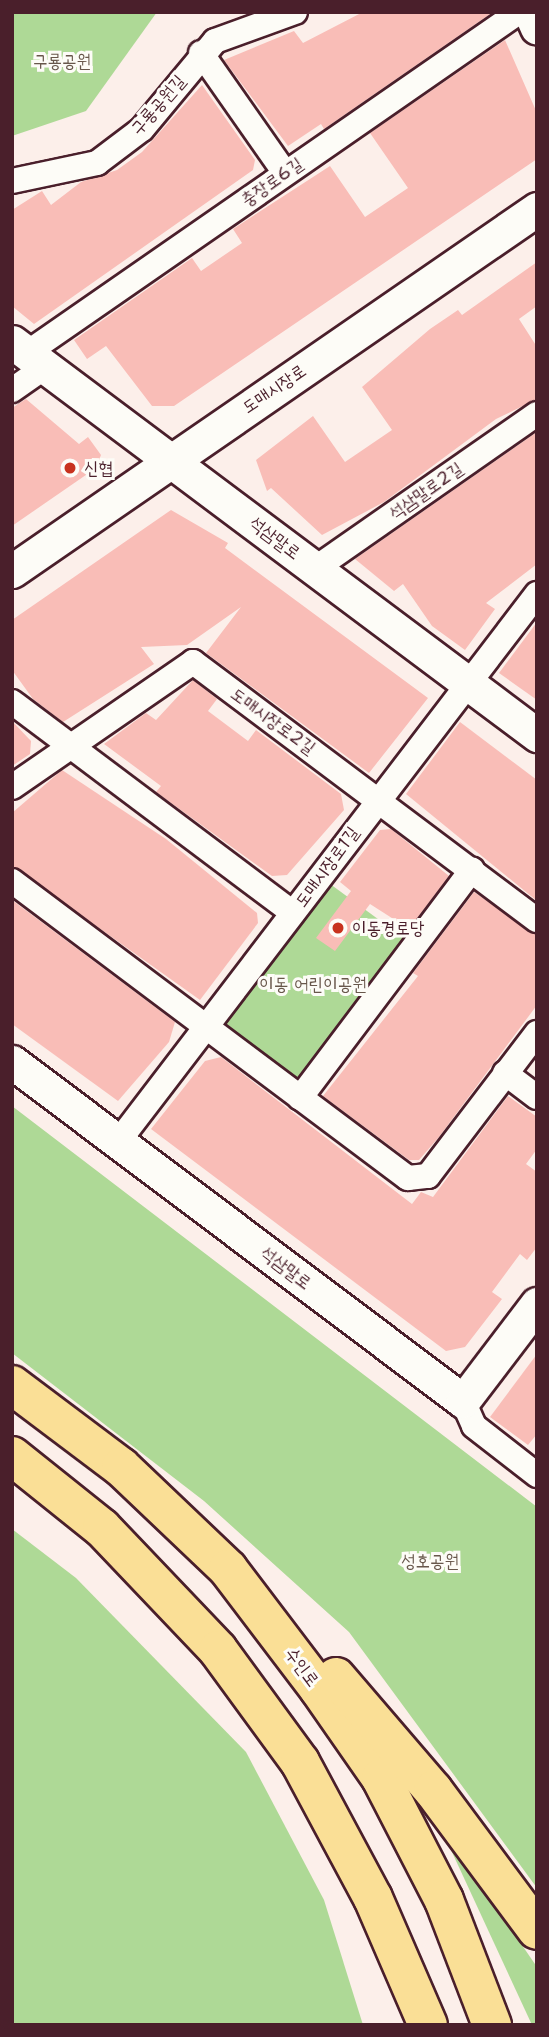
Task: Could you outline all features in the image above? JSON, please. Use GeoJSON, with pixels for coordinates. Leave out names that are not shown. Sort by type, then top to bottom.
{"type":"FeatureCollection","features":[{"type":"Feature","properties":{"kind":"highway","name":"수인로"},"geometry":{"type":"LineString","coordinates":[[12,1385],[121,1467],[228,1569],[381,1778],[443,1900],[492,2025]]}},
{"type":"Feature","properties":{"kind":"highway"},"geometry":{"type":"LineString","coordinates":[[12,1456],[102,1528],[208,1639],[300,1762],[373,1898],[428,2025]]}},
{"type":"Feature","properties":{"kind":"highway"},"geometry":{"type":"LineString","coordinates":[[228,1569],[349,1691],[433,1790],[537,1930]]}},
{"type":"Feature","properties":{"kind":"street","name":"구룡공원길"},"geometry":{"type":"LineString","coordinates":[[12,181],[97,163],[142,129],[201,53],[215,41],[295,12]]}},
{"type":"Feature","properties":{"kind":"street","name":"충장로6길"},"geometry":{"type":"LineString","coordinates":[[12,390],[28,354],[519,12]]}},
{"type":"Feature","properties":{"kind":"street"},"geometry":{"type":"LineString","coordinates":[[530,12],[537,28]]}},
{"type":"Feature","properties":{"kind":"street"},"geometry":{"type":"LineString","coordinates":[[201,53],[285,173]]}},
{"type":"Feature","properties":{"kind":"street","name":"도매시장로"},"geometry":{"type":"LineString","coordinates":[[12,571],[537,209]]}},
{"type":"Feature","properties":{"kind":"street","name":"석삼말로"},"geometry":{"type":"LineString","coordinates":[[28,354],[537,735]]}},
{"type":"Feature","properties":{"kind":"street","name":"석삼말로2길"},"geometry":{"type":"LineString","coordinates":[[316,568],[537,414]]}},
{"type":"Feature","properties":{"kind":"street","name":"도매시장로1길"},"geometry":{"type":"LineString","coordinates":[[118,1142],[466,682],[537,594]]}},
{"type":"Feature","properties":{"kind":"street","name":"도매시장로2길"},"geometry":{"type":"LineString","coordinates":[[12,787],[193,662],[378,798],[537,920]]}},
{"type":"Feature","properties":{"kind":"street"},"geometry":{"type":"LineString","coordinates":[[12,702],[293,913]]}},
{"type":"Feature","properties":{"kind":"street"},"geometry":{"type":"LineString","coordinates":[[300,1098],[472,870]]}},
{"type":"Feature","properties":{"kind":"street"},"geometry":{"type":"LineString","coordinates":[[12,881],[408,1178],[428,1176],[537,1033]]}},
{"type":"Feature","properties":{"kind":"street","name":"석삼말로"},"geometry":{"type":"LineString","coordinates":[[12,1062],[463,1401]]}},
{"type":"Feature","properties":{"kind":"street"},"geometry":{"type":"LineString","coordinates":[[505,1073],[537,1097]]}},
{"type":"Feature","properties":{"kind":"street"},"geometry":{"type":"LineString","coordinates":[[537,1304],[463,1401],[474,1426],[537,1475]]}},
{"type":"Feature","properties":{"kind":"green space","name":"구룡공원"},"geometry":{"type":"Polygon","coordinates":[[[12,12],[157,12],[86,111],[12,136],[12,12]]]}},
{"type":"Feature","properties":{"kind":"green space","name":"이동 어린이공원"},"geometry":{"type":"Polygon","coordinates":[[[326,881],[408,941],[308,1077],[293,1079],[228,1032],[226,1016],[326,881]]]}},
{"type":"Feature","properties":{"kind":"green space","name":"성호공원"},"geometry":{"type":"Polygon","coordinates":[[[12,1106],[537,1507],[537,1888],[349,1632],[204,1501],[12,1353],[12,1106]]]}},
{"type":"Feature","properties":{"kind":"green space"},"geometry":{"type":"Polygon","coordinates":[[[12,1529],[76,1578],[246,1752],[324,1900],[363,2025],[12,2025],[12,1529]]]}},
{"type":"Feature","properties":{"kind":"green space"},"geometry":{"type":"Polygon","coordinates":[[[439,1824],[537,1967],[537,2025],[532,2025],[439,1824]]]}},
{"type":"Feature","properties":{"kind":"building"},"geometry":{"type":"Polygon","coordinates":[[[363,12],[493,12],[324,129],[321,124],[288,146],[224,60],[294,31],[303,43],[363,12]]]}},
{"type":"Feature","properties":{"kind":"building"},"geometry":{"type":"Polygon","coordinates":[[[505,40],[537,113],[537,159],[174,406],[152,406],[106,346],[87,359],[74,340],[192,258],[201,271],[242,243],[233,229],[330,166],[365,217],[408,188],[370,133],[505,40]]]}},
{"type":"Feature","properties":{"kind":"building"},"geometry":{"type":"Polygon","coordinates":[[[202,85],[255,160],[253,170],[34,324],[12,306],[12,210],[42,191],[51,205],[81,182],[117,170],[142,152],[202,85]]]}},
{"type":"Feature","properties":{"kind":"building"},"geometry":{"type":"Polygon","coordinates":[[[537,262],[537,306],[519,319],[537,347],[537,399],[496,419],[384,502],[322,535],[271,488],[267,491],[256,460],[313,416],[345,462],[392,430],[362,387],[430,329],[458,310],[462,315],[537,262]]]}},
{"type":"Feature","properties":{"kind":"building"},"geometry":{"type":"Polygon","coordinates":[[[26,399],[79,444],[88,437],[101,455],[96,468],[12,526],[12,408],[26,399]]]}},
{"type":"Feature","properties":{"kind":"building"},"geometry":{"type":"Polygon","coordinates":[[[537,432],[537,564],[486,603],[495,609],[465,650],[432,626],[403,584],[394,591],[355,559],[537,432]]]}},
{"type":"Feature","properties":{"kind":"building"},"geometry":{"type":"Polygon","coordinates":[[[171,510],[228,543],[225,548],[428,698],[369,773],[206,653],[241,607],[187,645],[141,647],[154,664],[63,722],[33,699],[12,670],[12,620],[171,510]]]}},
{"type":"Feature","properties":{"kind":"building"},"geometry":{"type":"Polygon","coordinates":[[[537,622],[537,700],[499,673],[537,622]]]}},
{"type":"Feature","properties":{"kind":"building"},"geometry":{"type":"Polygon","coordinates":[[[193,680],[217,699],[208,711],[248,741],[256,730],[341,794],[344,810],[287,875],[272,876],[156,792],[161,786],[104,744],[146,713],[156,720],[193,680]]]}},
{"type":"Feature","properties":{"kind":"building"},"geometry":{"type":"Polygon","coordinates":[[[12,721],[31,741],[30,754],[12,766],[12,721]]]}},
{"type":"Feature","properties":{"kind":"building"},"geometry":{"type":"Polygon","coordinates":[[[460,722],[537,780],[537,901],[406,794],[460,722]]]}},
{"type":"Feature","properties":{"kind":"building"},"geometry":{"type":"Polygon","coordinates":[[[62,770],[166,839],[257,913],[258,923],[200,1000],[12,866],[12,813],[62,770]]]}},
{"type":"Feature","properties":{"kind":"building"},"geometry":{"type":"Polygon","coordinates":[[[391,829],[449,876],[409,929],[370,904],[335,951],[316,938],[351,891],[340,882],[380,830],[391,829]]]}},
{"type":"Feature","properties":{"kind":"building"},"geometry":{"type":"Polygon","coordinates":[[[474,892],[537,935],[537,1005],[439,1137],[419,1160],[409,1160],[323,1096],[418,976],[413,973],[474,892]]]}},
{"type":"Feature","properties":{"kind":"building"},"geometry":{"type":"Polygon","coordinates":[[[12,900],[175,1022],[169,1042],[118,1101],[12,1024],[12,900]]]}},
{"type":"Feature","properties":{"kind":"building"},"geometry":{"type":"Polygon","coordinates":[[[221,1057],[412,1204],[421,1192],[433,1197],[508,1096],[537,1117],[537,1149],[526,1164],[537,1172],[537,1247],[527,1260],[520,1254],[492,1292],[502,1299],[465,1347],[446,1351],[151,1129],[205,1061],[221,1057]]]}},
{"type":"Feature","properties":{"kind":"building"},"geometry":{"type":"Polygon","coordinates":[[[537,1354],[537,1434],[528,1445],[490,1417],[537,1354]]]}},
{"type":"Feature","properties":{"kind":"place","name":"신협"},"geometry":{"type":"Point","coordinates":[70,468]}},
{"type":"Feature","properties":{"kind":"place","name":"이동경로당"},"geometry":{"type":"Point","coordinates":[338,928]}}]}
